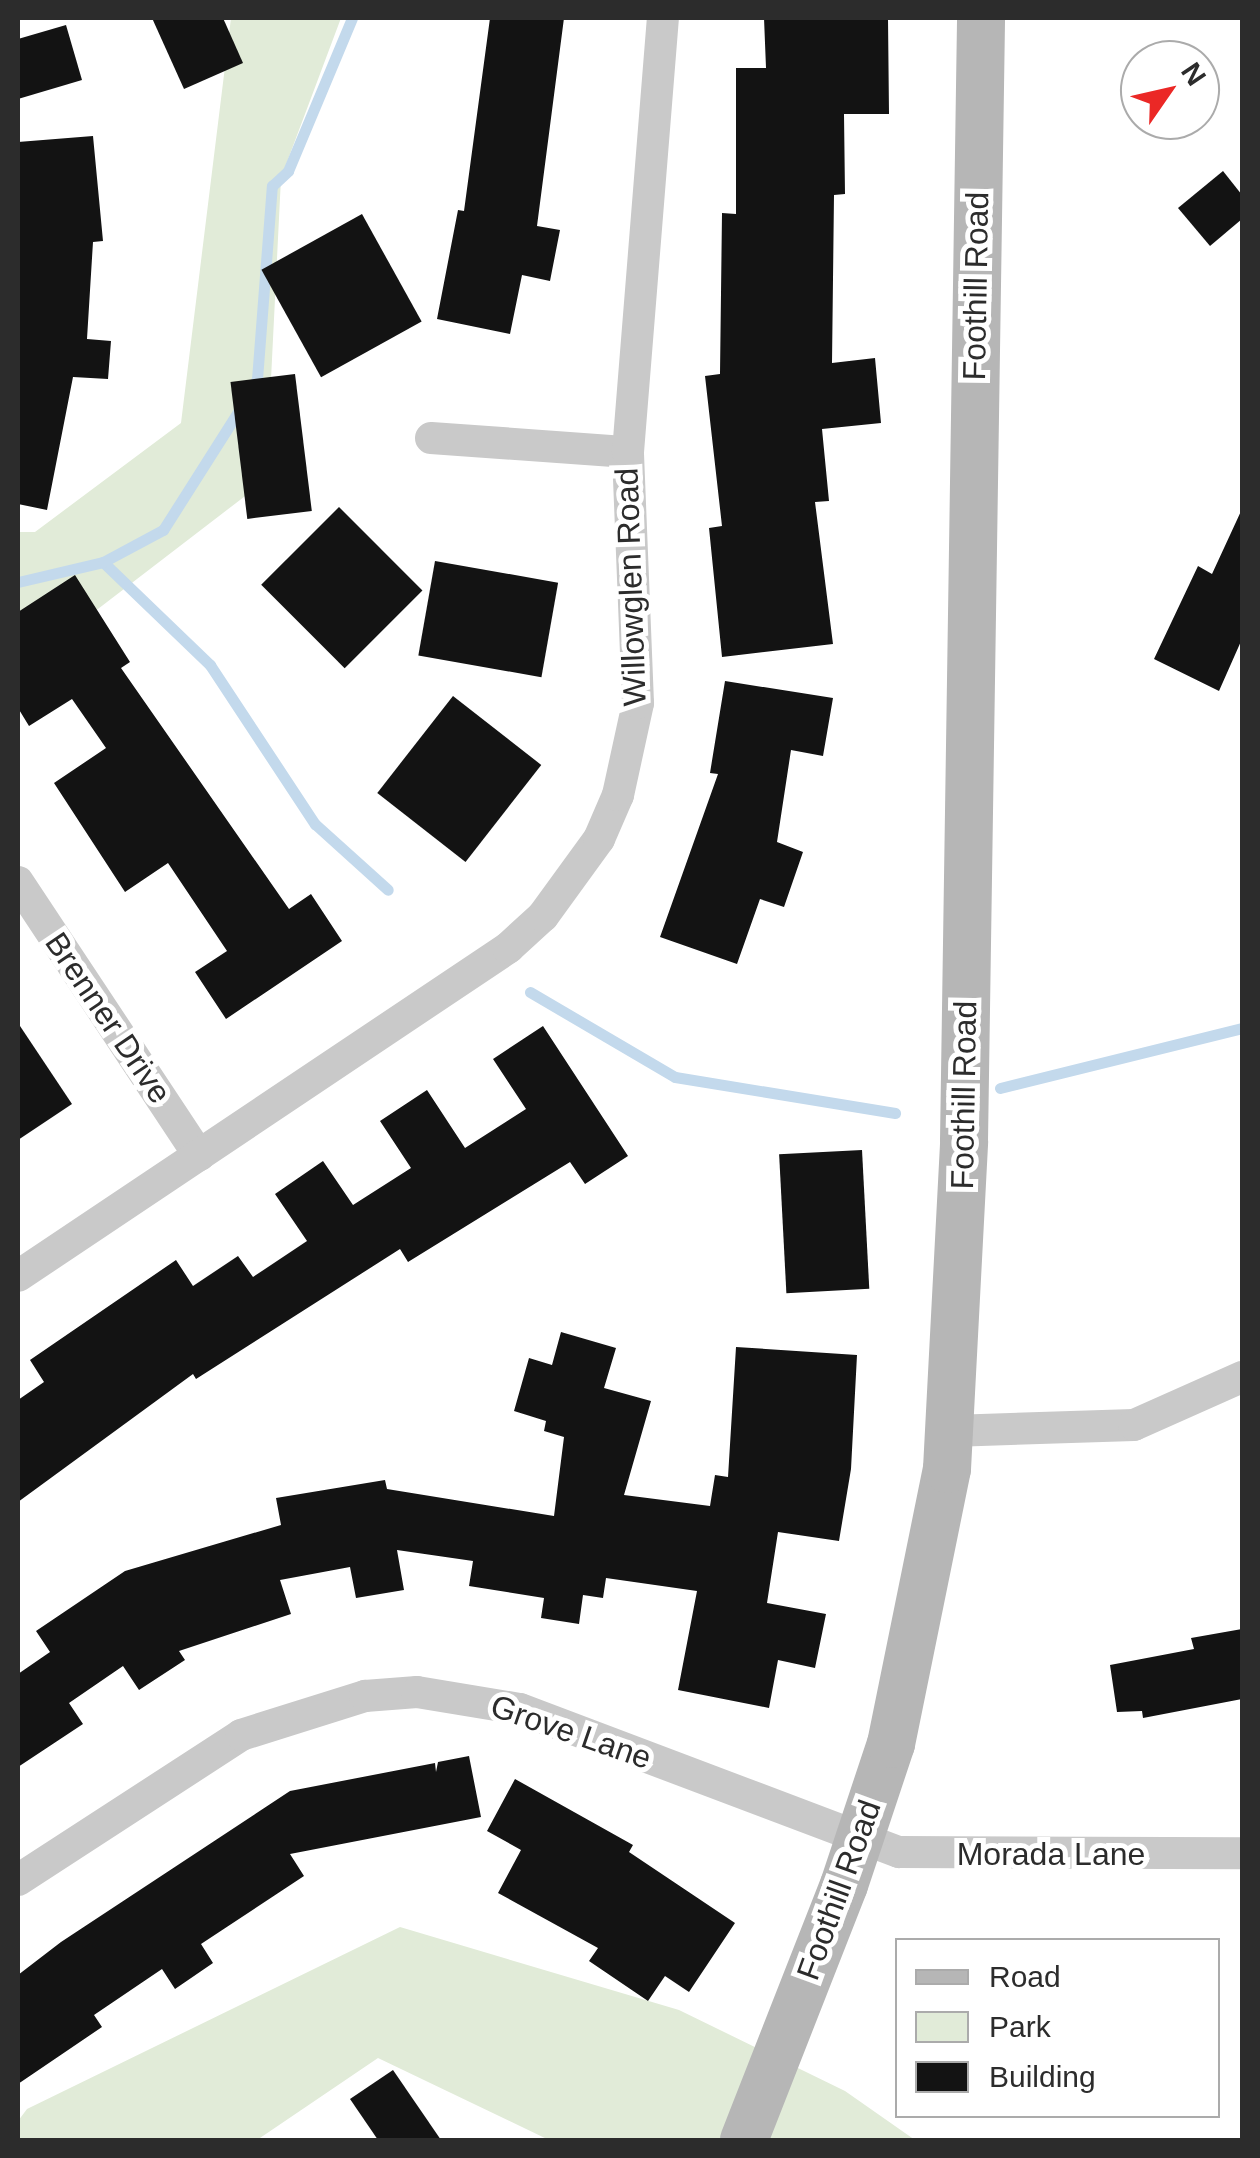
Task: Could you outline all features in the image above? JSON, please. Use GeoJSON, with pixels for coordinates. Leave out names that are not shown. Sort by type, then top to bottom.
{"type":"FeatureCollection","features":[{"type":"Feature","properties":{"kind":"main road","name":"Foothill Road"},"geometry":{"type":"LineString","coordinates":[[744,2140],[861,1840],[916,1642],[951,1431],[965,1108],[981,18]]}},
{"type":"Feature","properties":{"kind":"street","name":"Willowglen Road"},"geometry":{"type":"LineString","coordinates":[[18,1276],[508,948],[564,891],[599,839],[631,750],[638,703],[628,452],[663,18]]}},
{"type":"Feature","properties":{"kind":"street"},"geometry":{"type":"LineString","coordinates":[[431,438],[628,452]]}},
{"type":"Feature","properties":{"kind":"street","name":"Brenner Drive"},"geometry":{"type":"LineString","coordinates":[[18,882],[198,1154]]}},
{"type":"Feature","properties":{"kind":"street"},"geometry":{"type":"LineString","coordinates":[[951,1431],[1134,1425],[1242,1377]]}},
{"type":"Feature","properties":{"kind":"street","name":"Grove Lane"},"geometry":{"type":"LineString","coordinates":[[18,1880],[241,1734],[364,1696],[417,1692],[520,1709],[861,1840]]}},
{"type":"Feature","properties":{"kind":"street","name":"Morada Lane"},"geometry":{"type":"LineString","coordinates":[[861,1840],[924,1855],[1242,1852]]}},
{"type":"Feature","properties":{"kind":"green space"},"geometry":{"type":"Polygon","coordinates":[[[231,18],[341,18],[281,178],[266,480],[51,645],[18,650],[18,532],[35,532],[181,423],[231,18]]]}},
{"type":"Feature","properties":{"kind":"green space"},"geometry":{"type":"Polygon","coordinates":[[[400,1927],[679,2010],[845,2091],[915,2140],[549,2140],[378,2058],[257,2140],[18,2140],[18,2121],[27,2109],[400,1927]]]}},
{"type":"Feature","properties":{"kind":"building"},"geometry":{"type":"Polygon","coordinates":[[[152,18],[223,18],[243,63],[184,89],[152,18]]]}},
{"type":"Feature","properties":{"kind":"building"},"geometry":{"type":"Polygon","coordinates":[[[490,18],[564,18],[537,226],[560,230],[550,281],[522,275],[510,334],[437,319],[458,210],[464,211],[490,18]]]}},
{"type":"Feature","properties":{"kind":"building"},"geometry":{"type":"Polygon","coordinates":[[[764,18],[888,18],[889,114],[844,114],[845,194],[834,195],[832,363],[875,358],[881,423],[822,429],[829,501],[815,502],[833,644],[722,657],[709,528],[722,526],[705,376],[720,374],[722,213],[736,214],[736,68],[766,68],[764,18]]]}},
{"type":"Feature","properties":{"kind":"building"},"geometry":{"type":"Polygon","coordinates":[[[66,25],[82,80],[18,99],[18,39],[66,25]]]}},
{"type":"Feature","properties":{"kind":"building"},"geometry":{"type":"Polygon","coordinates":[[[93,136],[103,241],[93,242],[87,339],[111,341],[108,379],[73,377],[47,510],[18,504],[18,142],[93,136]]]}},
{"type":"Feature","properties":{"kind":"building"},"geometry":{"type":"Polygon","coordinates":[[[1223,171],[1242,195],[1242,219],[1210,246],[1178,208],[1223,171]]]}},
{"type":"Feature","properties":{"kind":"building"},"geometry":{"type":"Polygon","coordinates":[[[362,214],[422,322],[321,377],[261,270],[362,214]]]}},
{"type":"Feature","properties":{"kind":"building"},"geometry":{"type":"Polygon","coordinates":[[[295,374],[312,511],[247,519],[230,382],[295,374]]]}},
{"type":"Feature","properties":{"kind":"building"},"geometry":{"type":"Polygon","coordinates":[[[339,507],[422,590],[345,668],[261,585],[339,507]]]}},
{"type":"Feature","properties":{"kind":"building"},"geometry":{"type":"Polygon","coordinates":[[[1242,509],[1242,639],[1219,691],[1154,659],[1198,566],[1212,574],[1242,509]]]}},
{"type":"Feature","properties":{"kind":"building"},"geometry":{"type":"Polygon","coordinates":[[[435,561],[558,583],[541,677],[418,656],[435,561]]]}},
{"type":"Feature","properties":{"kind":"building"},"geometry":{"type":"Polygon","coordinates":[[[75,575],[130,662],[121,668],[289,909],[311,894],[342,941],[226,1019],[195,972],[227,951],[168,863],[125,892],[54,783],[106,748],[72,699],[29,726],[18,708],[18,612],[75,575]]]}},
{"type":"Feature","properties":{"kind":"building"},"geometry":{"type":"Polygon","coordinates":[[[725,681],[833,698],[823,756],[791,750],[777,842],[803,852],[784,907],[760,899],[737,964],[660,937],[718,774],[710,773],[725,681]]]}},
{"type":"Feature","properties":{"kind":"building"},"geometry":{"type":"Polygon","coordinates":[[[453,696],[541,765],[466,862],[377,793],[453,696]]]}},
{"type":"Feature","properties":{"kind":"building"},"geometry":{"type":"Polygon","coordinates":[[[18,1023],[72,1104],[18,1140],[18,1023]]]}},
{"type":"Feature","properties":{"kind":"building"},"geometry":{"type":"Polygon","coordinates":[[[543,1026],[628,1156],[585,1184],[570,1162],[408,1262],[400,1249],[196,1379],[193,1374],[18,1502],[18,1400],[44,1382],[30,1360],[176,1260],[193,1286],[238,1256],[253,1277],[307,1241],[275,1194],[323,1161],[353,1205],[411,1168],[380,1121],[427,1090],[465,1148],[526,1109],[493,1059],[543,1026]]]}},
{"type":"Feature","properties":{"kind":"building"},"geometry":{"type":"Polygon","coordinates":[[[862,1150],[869,1289],[786,1293],[779,1154],[862,1150]]]}},
{"type":"Feature","properties":{"kind":"building"},"geometry":{"type":"Polygon","coordinates":[[[561,1332],[616,1348],[604,1388],[651,1401],[624,1495],[710,1506],[715,1475],[728,1477],[736,1347],[857,1355],[851,1469],[839,1541],[778,1532],[767,1603],[826,1614],[815,1668],[778,1660],[769,1708],[678,1690],[697,1591],[606,1578],[603,1598],[583,1595],[579,1624],[541,1618],[544,1598],[469,1586],[473,1561],[397,1550],[404,1590],[356,1598],[350,1567],[280,1580],[291,1614],[179,1651],[185,1660],[139,1690],[123,1666],[69,1703],[83,1724],[18,1767],[18,1674],[50,1652],[36,1631],[125,1571],[281,1525],[276,1498],[385,1480],[387,1489],[554,1516],[564,1437],[544,1431],[546,1421],[514,1411],[529,1358],[552,1365],[561,1332]]]}},
{"type":"Feature","properties":{"kind":"building"},"geometry":{"type":"Polygon","coordinates":[[[1242,1629],[1242,1699],[1143,1718],[1142,1711],[1117,1712],[1110,1665],[1194,1649],[1191,1638],[1242,1629]]]}},
{"type":"Feature","properties":{"kind":"building"},"geometry":{"type":"Polygon","coordinates":[[[469,1756],[481,1817],[290,1854],[304,1876],[201,1944],[213,1963],[175,1989],[162,1969],[94,2015],[102,2027],[18,2084],[18,1975],[61,1942],[290,1791],[435,1763],[436,1772],[438,1762],[469,1756]]]}},
{"type":"Feature","properties":{"kind":"building"},"geometry":{"type":"Polygon","coordinates":[[[515,1779],[633,1845],[629,1852],[735,1923],[689,1992],[665,1976],[648,2001],[589,1961],[598,1948],[498,1893],[521,1850],[487,1831],[515,1779]]]}},
{"type":"Feature","properties":{"kind":"building"},"geometry":{"type":"Polygon","coordinates":[[[393,2070],[441,2140],[378,2140],[350,2099],[393,2070]]]}},
{"type":"Feature","properties":{"kind":"waterway"},"geometry":{"type":"LineString","coordinates":[[250,391],[257,379],[272,186],[288,171],[352,18]]}},
{"type":"Feature","properties":{"kind":"waterway"},"geometry":{"type":"LineString","coordinates":[[18,582],[103,562],[163,530],[241,407]]}},
{"type":"Feature","properties":{"kind":"waterway"},"geometry":{"type":"LineString","coordinates":[[103,562],[210,665],[315,824],[388,890]]}},
{"type":"Feature","properties":{"kind":"waterway"},"geometry":{"type":"LineString","coordinates":[[530,992],[675,1077],[895,1113]]}},
{"type":"Feature","properties":{"kind":"waterway"},"geometry":{"type":"LineString","coordinates":[[1000,1088],[1242,1028]]}}]}
